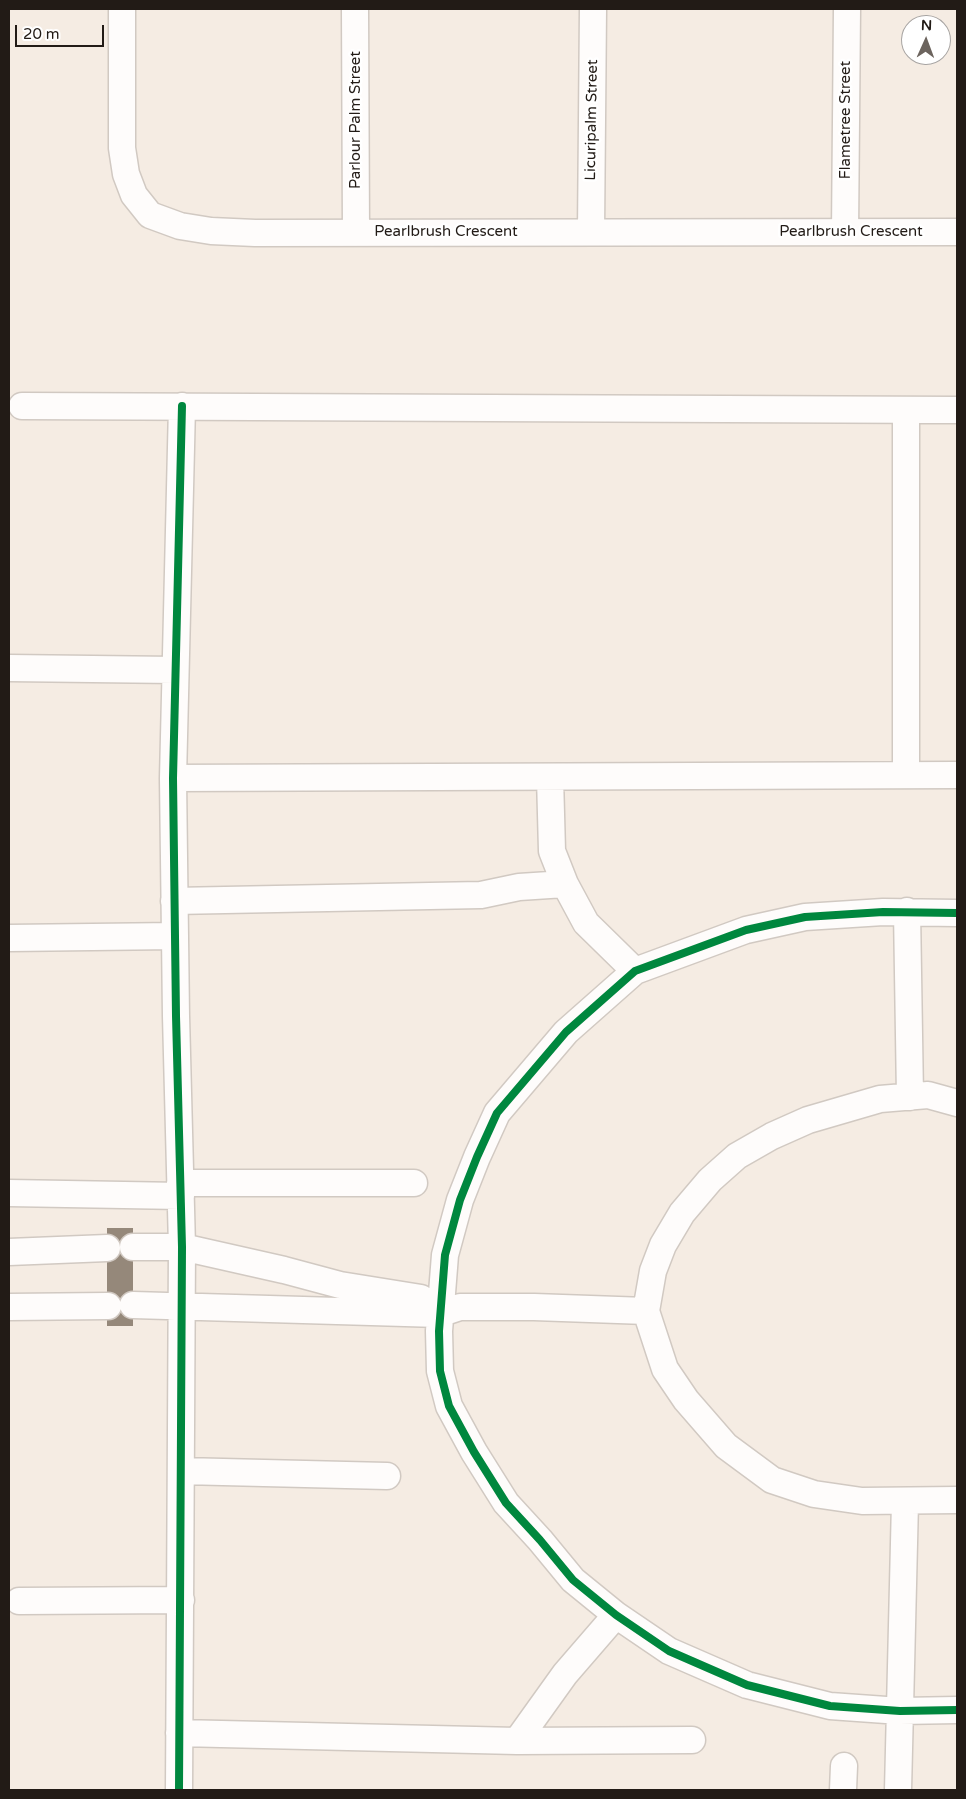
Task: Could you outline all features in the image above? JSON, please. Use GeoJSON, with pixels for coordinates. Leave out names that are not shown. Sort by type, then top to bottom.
{"type":"FeatureCollection","features":[{"type":"Feature","properties":{"kind":"street","name":"Pearlbrush Crescent"},"geometry":{"type":"LineString","coordinates":[[122,9],[122,148],[126,174],[134,195],[150,215],[180,226],[211,231],[957,232]]}},
{"type":"Feature","properties":{"kind":"street","name":"Parlour Palm Street"},"geometry":{"type":"LineString","coordinates":[[356,9],[356,232]]}},
{"type":"Feature","properties":{"kind":"street","name":"Licuripalm Street"},"geometry":{"type":"LineString","coordinates":[[590,231],[593,9]]}},
{"type":"Feature","properties":{"kind":"street","name":"Flametree Street"},"geometry":{"type":"LineString","coordinates":[[845,232],[847,9]]}},
{"type":"Feature","properties":{"kind":"street"},"geometry":{"type":"LineString","coordinates":[[22,406],[957,410]]}},
{"type":"Feature","properties":{"kind":"street"},"geometry":{"type":"LineString","coordinates":[[179,1790],[182,1247],[173,778],[182,406]]}},
{"type":"Feature","properties":{"kind":"street"},"geometry":{"type":"LineString","coordinates":[[906,410],[906,775]]}},
{"type":"Feature","properties":{"kind":"street"},"geometry":{"type":"LineString","coordinates":[[9,668],[175,670]]}},
{"type":"Feature","properties":{"kind":"street"},"geometry":{"type":"LineString","coordinates":[[173,778],[957,775]]}},
{"type":"Feature","properties":{"kind":"street"},"geometry":{"type":"LineString","coordinates":[[550,777],[552,851],[565,884],[586,923],[635,971]]}},
{"type":"Feature","properties":{"kind":"street"},"geometry":{"type":"LineString","coordinates":[[174,901],[481,895],[519,887],[565,884]]}},
{"type":"Feature","properties":{"kind":"street"},"geometry":{"type":"LineString","coordinates":[[907,912],[910,1097]]}},
{"type":"Feature","properties":{"kind":"street"},"geometry":{"type":"LineString","coordinates":[[957,912],[907,912],[805,917],[746,930],[635,971],[566,1032],[497,1113],[460,1200],[445,1255],[446,1307],[440,1371],[449,1406],[474,1452],[506,1503],[573,1580],[616,1615],[669,1651],[747,1685],[830,1706],[900,1712],[957,1710]]}},
{"type":"Feature","properties":{"kind":"street"},"geometry":{"type":"LineString","coordinates":[[9,938],[175,936]]}},
{"type":"Feature","properties":{"kind":"street"},"geometry":{"type":"LineString","coordinates":[[957,1102],[928,1095],[880,1098],[808,1120],[772,1136],[737,1156],[710,1180],[682,1213],[663,1245],[654,1271],[646,1311],[665,1369],[686,1400],[726,1446],[772,1480],[814,1494],[862,1502],[957,1500]]}},
{"type":"Feature","properties":{"kind":"street"},"geometry":{"type":"LineString","coordinates":[[9,1193],[414,1183]]}},
{"type":"Feature","properties":{"kind":"street"},"geometry":{"type":"LineString","coordinates":[[9,1252],[120,1247],[182,1247],[255,1263],[340,1285],[446,1307]]}},
{"type":"Feature","properties":{"kind":"street"},"geometry":{"type":"LineString","coordinates":[[9,1307],[120,1305],[534,1307],[646,1311]]}},
{"type":"Feature","properties":{"kind":"street"},"geometry":{"type":"LineString","coordinates":[[182,1471],[387,1476]]}},
{"type":"Feature","properties":{"kind":"street"},"geometry":{"type":"LineString","coordinates":[[898,1790],[905,1502]]}},
{"type":"Feature","properties":{"kind":"street"},"geometry":{"type":"LineString","coordinates":[[18,1601],[181,1600]]}},
{"type":"Feature","properties":{"kind":"street"},"geometry":{"type":"LineString","coordinates":[[517,1741],[565,1674],[616,1615]]}},
{"type":"Feature","properties":{"kind":"street"},"geometry":{"type":"LineString","coordinates":[[179,1733],[517,1741],[692,1740]]}},
{"type":"Feature","properties":{"kind":"building"},"geometry":{"type":"Polygon","coordinates":[[[107,1228],[133,1228],[133,1326],[107,1326],[107,1228]]]}},
{"type":"Feature","properties":{"kind":"cycle path"},"geometry":{"type":"LineString","coordinates":[[179,1790],[182,1247],[176,1016],[173,778],[182,406]]}},
{"type":"Feature","properties":{"kind":"cycle path"},"geometry":{"type":"LineString","coordinates":[[957,913],[883,912],[805,917],[746,930],[635,971],[566,1032],[497,1113],[460,1200],[445,1255],[439,1331],[440,1371],[449,1406],[474,1452],[506,1503],[573,1580],[616,1615],[669,1651],[747,1685],[830,1706],[900,1711],[957,1710]]}}]}
